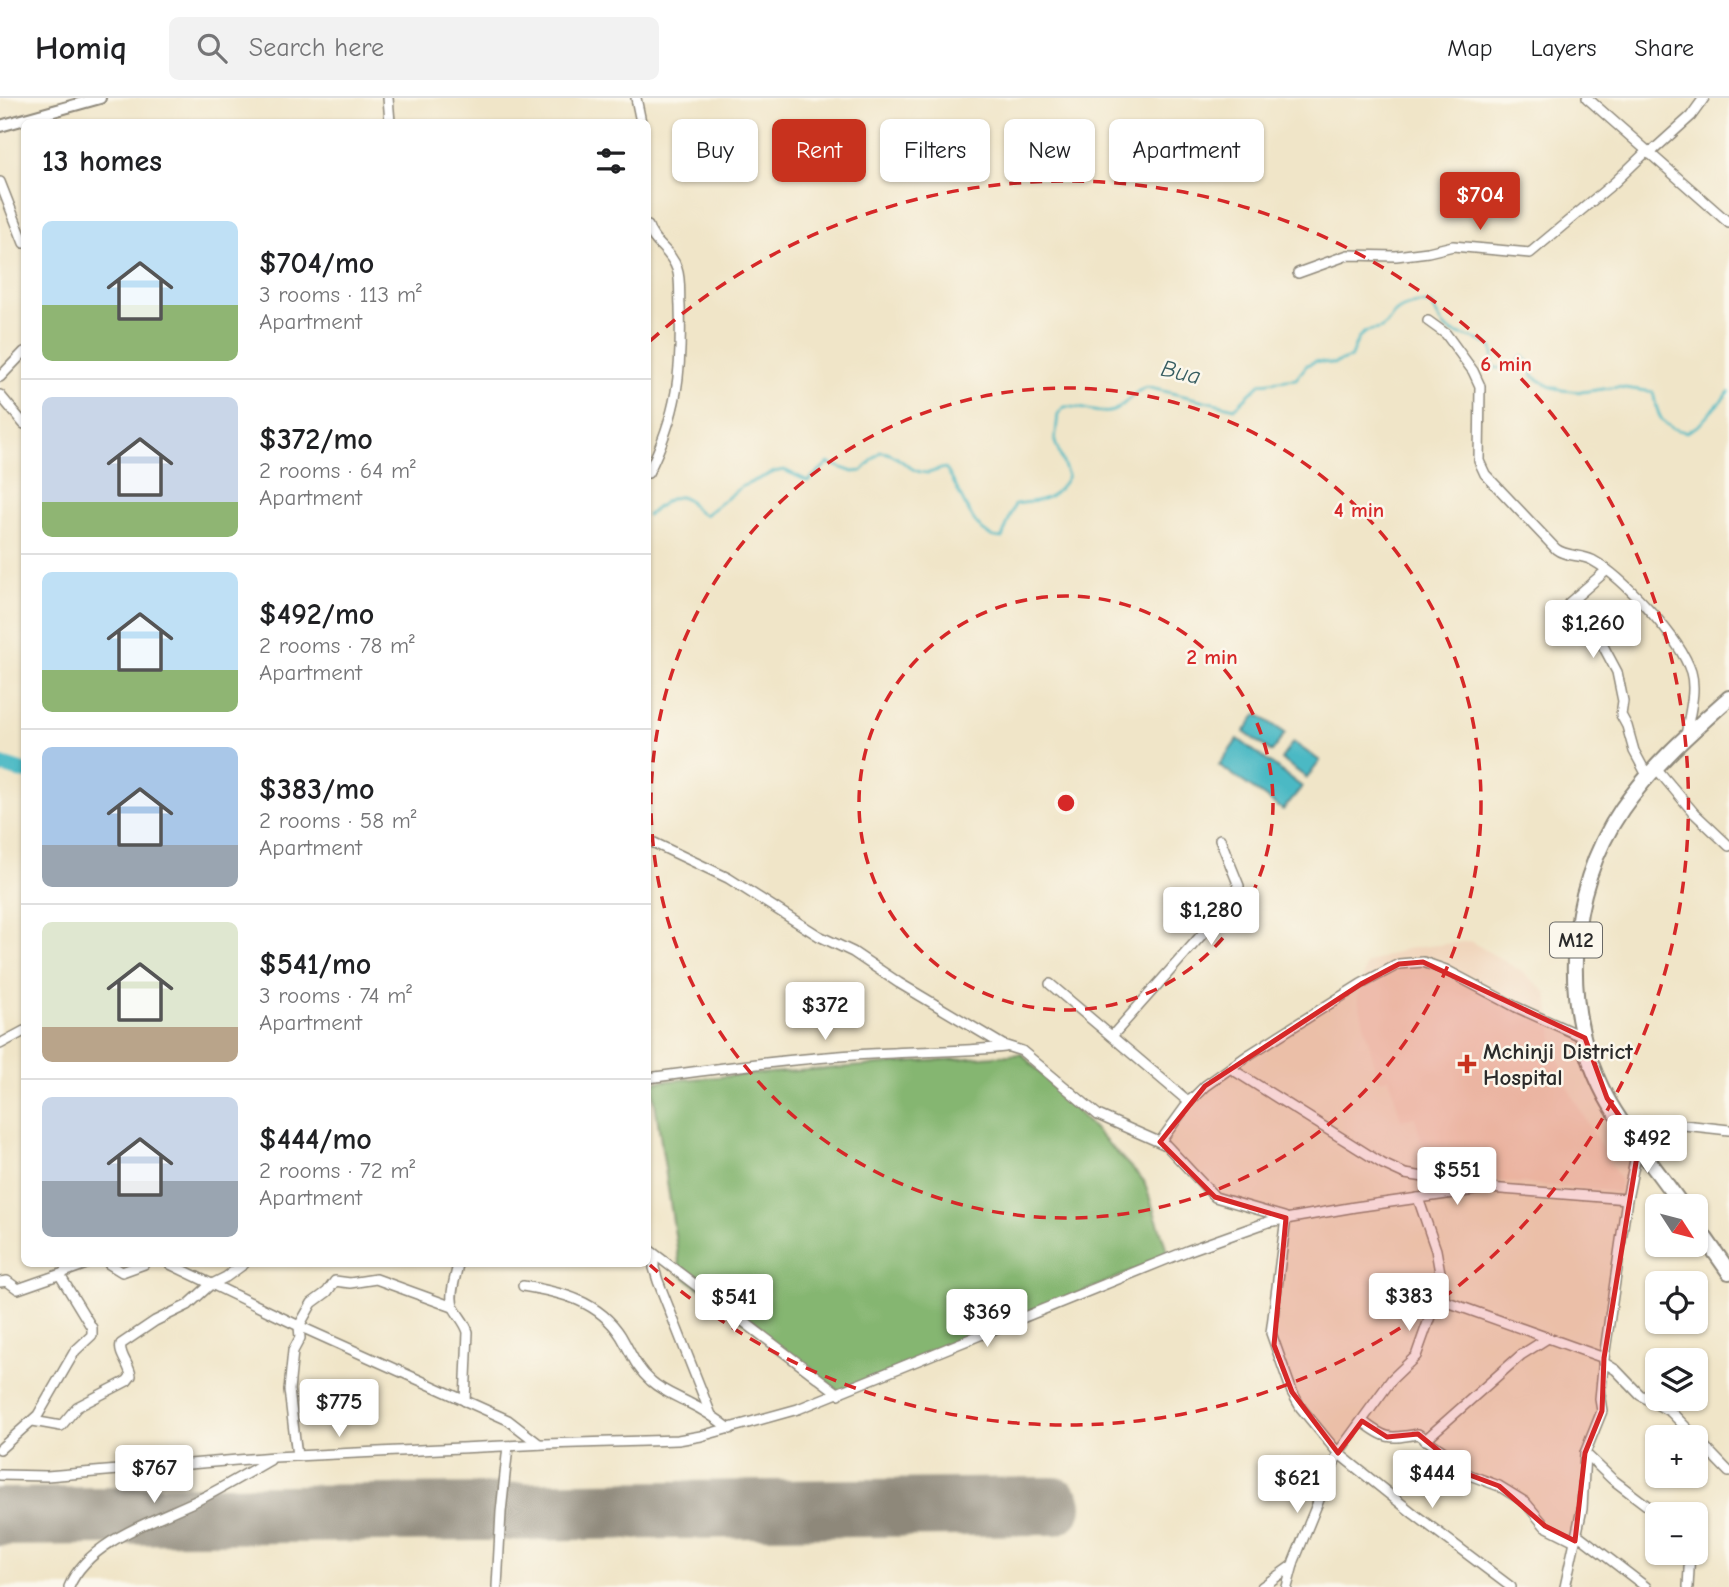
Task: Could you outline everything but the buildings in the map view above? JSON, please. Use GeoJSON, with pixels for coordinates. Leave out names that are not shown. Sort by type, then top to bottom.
{"type":"FeatureCollection","features":[{"type":"Feature","properties":{"kind":"highway","name":"M12"},"geometry":{"type":"LineString","coordinates":[[1674,1194],[1607,1098],[1585,1038],[1575,995],[1576,937],[1586,885],[1621,810],[1652,773],[1729,698]]}},
{"type":"Feature","properties":{"kind":"highway"},"geometry":{"type":"LineString","coordinates":[[1708,1242],[1729,1272]]}},
{"type":"Feature","properties":{"kind":"street"},"geometry":{"type":"LineString","coordinates":[[28,119],[100,98]]}},
{"type":"Feature","properties":{"kind":"street"},"geometry":{"type":"LineString","coordinates":[[388,98],[390,119]]}},
{"type":"Feature","properties":{"kind":"street"},"geometry":{"type":"LineString","coordinates":[[636,98],[641,119]]}},
{"type":"Feature","properties":{"kind":"street"},"geometry":{"type":"LineString","coordinates":[[1587,98],[1729,223]]}},
{"type":"Feature","properties":{"kind":"street"},"geometry":{"type":"LineString","coordinates":[[1298,273],[1348,255],[1396,256],[1453,246],[1530,253],[1691,116],[1704,98]]}},
{"type":"Feature","properties":{"kind":"street"},"geometry":{"type":"LineString","coordinates":[[0,127],[21,121]]}},
{"type":"Feature","properties":{"kind":"street"},"geometry":{"type":"LineString","coordinates":[[0,182],[21,235]]}},
{"type":"Feature","properties":{"kind":"street"},"geometry":{"type":"LineString","coordinates":[[651,238],[670,253],[678,271],[681,354],[676,400],[651,466]]}},
{"type":"Feature","properties":{"kind":"street"},"geometry":{"type":"LineString","coordinates":[[1427,321],[1446,334],[1473,371],[1480,386],[1479,461],[1485,474],[1561,553],[1589,558],[1623,583],[1648,610],[1684,658],[1692,674],[1685,739]]}},
{"type":"Feature","properties":{"kind":"street"},"geometry":{"type":"LineString","coordinates":[[0,377],[21,355]]}},
{"type":"Feature","properties":{"kind":"street"},"geometry":{"type":"LineString","coordinates":[[0,395],[21,420]]}},
{"type":"Feature","properties":{"kind":"street"},"geometry":{"type":"LineString","coordinates":[[1606,570],[1569,603],[1593,627],[1617,671],[1623,701],[1622,717],[1634,751],[1652,773],[1729,846]]}},
{"type":"Feature","properties":{"kind":"street"},"geometry":{"type":"LineString","coordinates":[[1112,1036],[1237,895],[1239,886],[1220,839]]}},
{"type":"Feature","properties":{"kind":"street"},"geometry":{"type":"LineString","coordinates":[[651,841],[728,878],[819,936],[853,952],[1007,1047],[1022,1051],[1098,1115],[1160,1142],[1215,1197],[1286,1218]]}},
{"type":"Feature","properties":{"kind":"street"},"geometry":{"type":"LineString","coordinates":[[1160,1142],[1189,1102],[1205,1086],[1361,984],[1399,964],[1423,962],[1446,971],[1585,1038]]}},
{"type":"Feature","properties":{"kind":"street"},"geometry":{"type":"LineString","coordinates":[[1051,984],[1189,1102]]}},
{"type":"Feature","properties":{"kind":"street"},"geometry":{"type":"LineString","coordinates":[[0,1044],[21,1033]]}},
{"type":"Feature","properties":{"kind":"street"},"geometry":{"type":"LineString","coordinates":[[651,1079],[812,1058],[1007,1047]]}},
{"type":"Feature","properties":{"kind":"street"},"geometry":{"type":"LineString","coordinates":[[1230,1068],[1383,1164],[1405,1174],[1489,1188],[1627,1199]]}},
{"type":"Feature","properties":{"kind":"street"},"geometry":{"type":"LineString","coordinates":[[1630,1131],[1657,1122],[1729,1130]]}},
{"type":"Feature","properties":{"kind":"street"},"geometry":{"type":"LineString","coordinates":[[1564,1587],[1582,1509],[1585,1453],[1602,1411],[1600,1399],[1604,1360],[1627,1199],[1639,1144]]}},
{"type":"Feature","properties":{"kind":"street"},"geometry":{"type":"LineString","coordinates":[[0,1475],[47,1476],[274,1457],[678,1440],[730,1429],[839,1394],[1187,1251],[1268,1222],[1489,1188]]}},
{"type":"Feature","properties":{"kind":"street"},"geometry":{"type":"LineString","coordinates":[[1287,1587],[1293,1565],[1338,1452],[1392,1379],[1416,1356],[1432,1311],[1444,1295],[1436,1250],[1418,1198]]}},
{"type":"Feature","properties":{"kind":"street"},"geometry":{"type":"LineString","coordinates":[[1286,1218],[1272,1333],[1274,1345],[1297,1400],[1338,1452],[1413,1514],[1511,1587]]}},
{"type":"Feature","properties":{"kind":"street"},"geometry":{"type":"LineString","coordinates":[[651,1251],[839,1394]]}},
{"type":"Feature","properties":{"kind":"street"},"geometry":{"type":"LineString","coordinates":[[651,1251],[658,1280],[711,1415]]}},
{"type":"Feature","properties":{"kind":"street"},"geometry":{"type":"LineString","coordinates":[[0,1283],[7,1281],[18,1289],[78,1267]]}},
{"type":"Feature","properties":{"kind":"street"},"geometry":{"type":"LineString","coordinates":[[114,1267],[122,1272],[130,1267]]}},
{"type":"Feature","properties":{"kind":"street"},"geometry":{"type":"LineString","coordinates":[[176,1267],[514,1423],[539,1444]]}},
{"type":"Feature","properties":{"kind":"street"},"geometry":{"type":"LineString","coordinates":[[33,1421],[61,1426],[78,1407],[127,1381],[131,1371],[120,1349],[121,1344],[155,1321],[188,1305],[210,1285],[240,1267]]}},
{"type":"Feature","properties":{"kind":"street"},"geometry":{"type":"LineString","coordinates":[[458,1267],[452,1300],[453,1307],[465,1322],[468,1332],[465,1401]]}},
{"type":"Feature","properties":{"kind":"street"},"geometry":{"type":"LineString","coordinates":[[0,1449],[33,1421],[57,1385],[75,1350],[93,1332],[61,1274]]}},
{"type":"Feature","properties":{"kind":"street"},"geometry":{"type":"LineString","coordinates":[[297,1456],[289,1390],[299,1326],[312,1303],[339,1280],[351,1283],[376,1279],[453,1307]]}},
{"type":"Feature","properties":{"kind":"street"},"geometry":{"type":"LineString","coordinates":[[523,1286],[565,1293],[600,1312],[615,1326],[635,1364],[644,1375],[730,1429]]}},
{"type":"Feature","properties":{"kind":"street"},"geometry":{"type":"LineString","coordinates":[[1442,1300],[1604,1360],[1640,1395],[1676,1416],[1729,1472]]}},
{"type":"Feature","properties":{"kind":"street"},"geometry":{"type":"LineString","coordinates":[[1425,1440],[1514,1361],[1548,1338]]}},
{"type":"Feature","properties":{"kind":"street"},"geometry":{"type":"LineString","coordinates":[[1362,1422],[1387,1437],[1400,1438],[1416,1434],[1447,1454],[1467,1474],[1500,1486],[1530,1507],[1545,1527],[1576,1538],[1646,1587]]}},
{"type":"Feature","properties":{"kind":"street"},"geometry":{"type":"LineString","coordinates":[[497,1587],[500,1512],[508,1446]]}},
{"type":"Feature","properties":{"kind":"street"},"geometry":{"type":"LineString","coordinates":[[1585,1453],[1612,1479],[1645,1504]]}},
{"type":"Feature","properties":{"kind":"street"},"geometry":{"type":"LineString","coordinates":[[69,1587],[73,1577],[97,1552],[125,1535],[208,1495],[274,1457]]}},
{"type":"Feature","properties":{"kind":"street"},"geometry":{"type":"LineString","coordinates":[[1262,1587],[1293,1565]]}},
{"type":"Feature","properties":{"kind":"street"},"geometry":{"type":"LineString","coordinates":[[1688,1587],[1689,1565]]}},
{"type":"Feature","properties":{"kind":"highlighted area"},"geometry":{"type":"Polygon","coordinates":[[[1423,962],[1585,1038],[1607,1098],[1639,1144],[1604,1358],[1602,1411],[1585,1453],[1575,1541],[1545,1526],[1499,1486],[1467,1474],[1418,1434],[1387,1437],[1362,1421],[1338,1453],[1292,1392],[1274,1345],[1286,1218],[1215,1197],[1160,1142],[1205,1086],[1361,984],[1399,964],[1423,962]]]}},
{"type":"Feature","properties":{"kind":"shaded area","name":"Mchinji District Hospital"},"geometry":{"type":"Polygon","coordinates":[[[1470,941],[1523,972],[1547,993],[1556,1051],[1571,1094],[1620,1180],[1618,1192],[1452,1177],[1428,1168],[1415,1117],[1401,1120],[1389,1078],[1378,1080],[1358,998],[1366,964],[1405,949],[1470,941]]]}},
{"type":"Feature","properties":{"kind":"green space"},"geometry":{"type":"Polygon","coordinates":[[[1022,1054],[1144,1181],[1169,1256],[841,1393],[681,1275],[652,1082],[1022,1054]]]}},
{"type":"Feature","properties":{"kind":"water"},"geometry":{"type":"Polygon","coordinates":[[[1257,714],[1285,733],[1272,752],[1244,732],[1257,714]]]}},
{"type":"Feature","properties":{"kind":"water"},"geometry":{"type":"Polygon","coordinates":[[[1238,739],[1302,787],[1283,810],[1219,765],[1238,739]]]}},
{"type":"Feature","properties":{"kind":"water"},"geometry":{"type":"Polygon","coordinates":[[[1293,742],[1320,761],[1307,778],[1281,759],[1293,742]]]}},
{"type":"Feature","properties":{"kind":"waterway","name":"Bua"},"geometry":{"type":"LineString","coordinates":[[651,513],[672,498],[683,497],[705,515],[741,487],[774,472],[784,470],[808,481],[828,463],[853,472],[862,471],[880,452],[892,455],[921,472],[928,473],[945,468],[975,522],[992,536],[1002,538],[1015,504],[1052,495],[1068,476],[1055,442],[1058,414],[1064,407],[1109,412],[1146,387],[1235,408],[1261,383],[1296,379],[1307,365],[1316,361],[1333,364],[1350,358],[1358,339],[1364,333],[1380,329],[1399,310],[1418,304],[1432,305],[1447,329],[1490,345],[1493,352],[1492,364],[1496,368],[1510,368],[1523,356],[1529,362],[1533,376],[1562,390],[1581,392],[1618,387],[1653,392],[1662,420],[1678,430],[1687,432],[1699,425],[1729,392]]}},
{"type":"Feature","properties":{"kind":"waterway","name":"Bua"},"geometry":{"type":"LineString","coordinates":[[0,767],[2,765],[21,771]]}},
{"type":"Feature","properties":{"kind":"runway"},"geometry":{"type":"LineString","coordinates":[[0,1517],[1053,1506]]}},
{"type":"Feature","properties":{"kind":"place","name":"Mchinji District Hospital"},"geometry":{"type":"Point","coordinates":[1467,1064]}}]}
